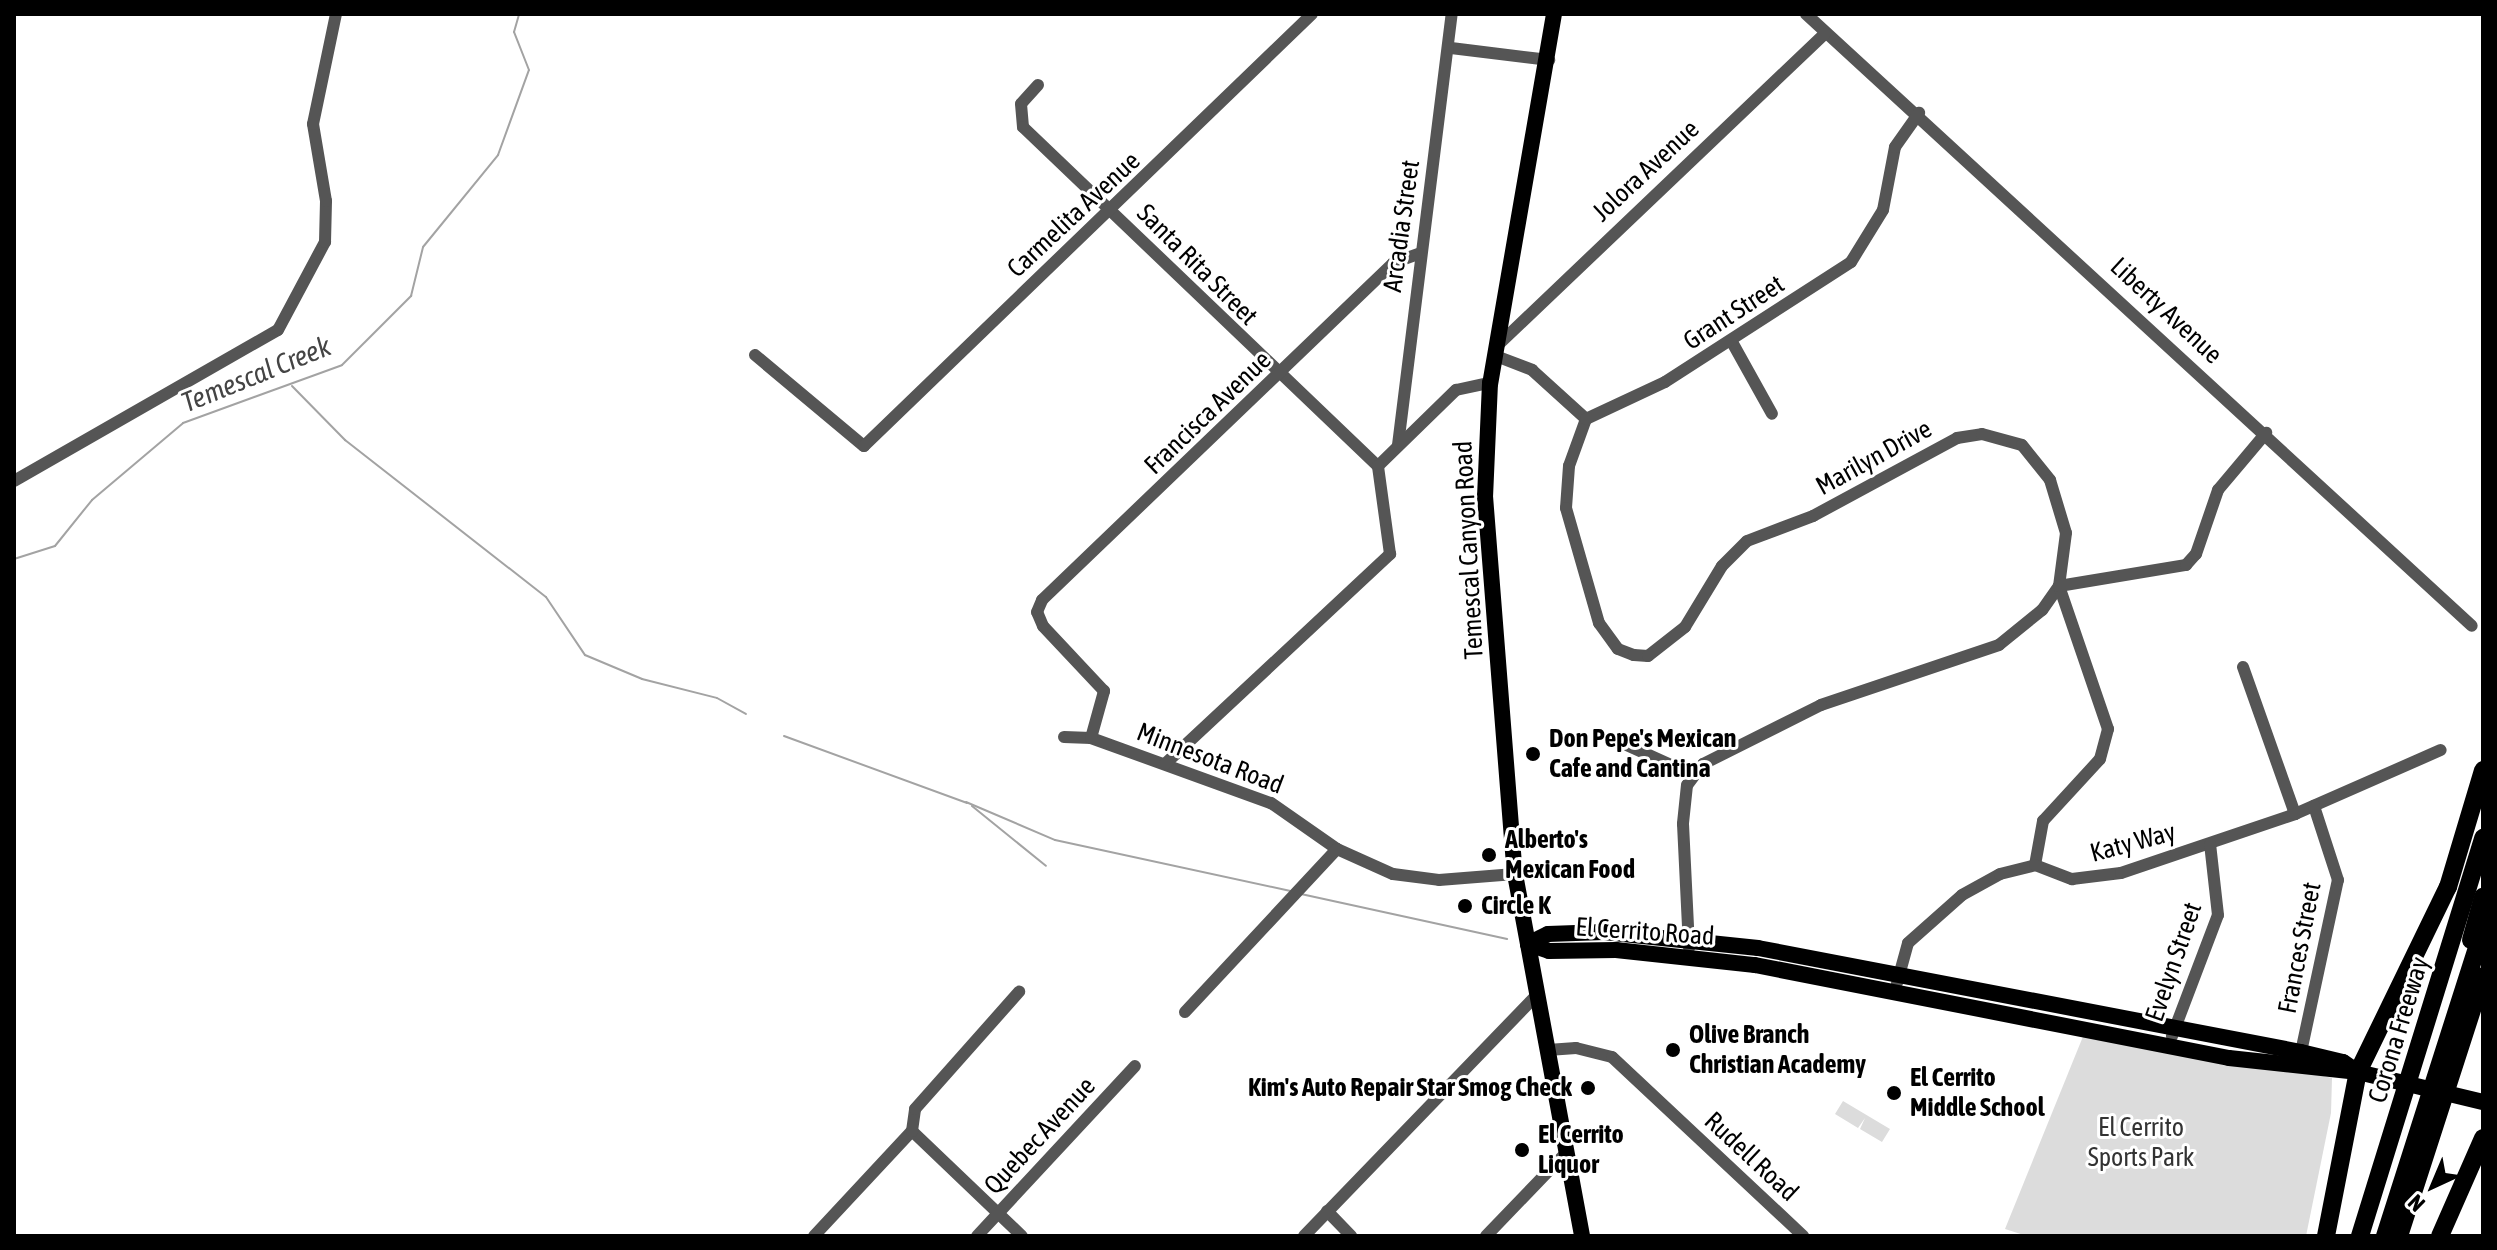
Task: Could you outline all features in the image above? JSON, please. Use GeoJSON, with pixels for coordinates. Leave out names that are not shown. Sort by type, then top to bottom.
{"type":"FeatureCollection","features":[{"type":"Feature","properties":{"kind":"highway"},"geometry":{"type":"LineString","coordinates":[[2326,1236],[2358,1072],[2448,887],[2483,770]]}},
{"type":"Feature","properties":{"kind":"highway","name":"Corona Freeway"},"geometry":{"type":"LineString","coordinates":[[2360,1236],[2417,1112],[2433,1063],[2483,838]]}},
{"type":"Feature","properties":{"kind":"highway"},"geometry":{"type":"LineString","coordinates":[[2433,1063],[2483,875]]}},
{"type":"Feature","properties":{"kind":"highway"},"geometry":{"type":"LineString","coordinates":[[2433,1063],[2483,897]]}},
{"type":"Feature","properties":{"kind":"highway"},"geometry":{"type":"LineString","coordinates":[[2433,1063],[2483,928]]}},
{"type":"Feature","properties":{"kind":"highway","name":"Corona Freeway"},"geometry":{"type":"LineString","coordinates":[[2399,1236],[2417,1112],[2433,1063],[2483,976]]}},
{"type":"Feature","properties":{"kind":"highway"},"geometry":{"type":"LineString","coordinates":[[2372,1236],[2417,1112]]}},
{"type":"Feature","properties":{"kind":"highway"},"geometry":{"type":"LineString","coordinates":[[2385,1236],[2417,1112]]}},
{"type":"Feature","properties":{"kind":"highway"},"geometry":{"type":"LineString","coordinates":[[2440,1236],[2483,1138]]}},
{"type":"Feature","properties":{"kind":"main road","name":"Temescal Canyon Road"},"geometry":{"type":"LineString","coordinates":[[1554,14],[1549,60],[1490,383],[1485,496],[1515,874],[1582,1236]]}},
{"type":"Feature","properties":{"kind":"main road","name":"El Cerrito Road"},"geometry":{"type":"LineString","coordinates":[[1528,944],[1552,933],[1689,938],[1898,982],[2170,1047],[2358,1072],[2483,1102]]}},
{"type":"Feature","properties":{"kind":"main road","name":"El Cerrito Road"},"geometry":{"type":"LineString","coordinates":[[1528,944],[1549,951],[1688,955],[1898,982],[2301,1052],[2343,1062],[2358,1072]]}},
{"type":"Feature","properties":{"kind":"street"},"geometry":{"type":"LineString","coordinates":[[14,481],[256,348],[285,321],[325,242],[326,201],[313,124],[336,14]]}},
{"type":"Feature","properties":{"kind":"street","name":"Carmelita Avenue"},"geometry":{"type":"LineString","coordinates":[[755,355],[864,446],[1312,14]]}},
{"type":"Feature","properties":{"kind":"street","name":"Arcadia Street"},"geometry":{"type":"LineString","coordinates":[[1398,445],[1418,254],[1451,48],[1452,14]]}},
{"type":"Feature","properties":{"kind":"street","name":"Liberty Avenue"},"geometry":{"type":"LineString","coordinates":[[1806,14],[1825,34],[1919,113],[2472,626]]}},
{"type":"Feature","properties":{"kind":"street","name":"Jolora Avenue"},"geometry":{"type":"LineString","coordinates":[[1498,350],[1825,34]]}},
{"type":"Feature","properties":{"kind":"street"},"geometry":{"type":"LineString","coordinates":[[1451,48],[1549,60]]}},
{"type":"Feature","properties":{"kind":"street","name":"Santa Rita Street"},"geometry":{"type":"LineString","coordinates":[[1038,85],[1021,104],[1023,127],[1279,377],[1378,466]]}},
{"type":"Feature","properties":{"kind":"street","name":"Grant Street"},"geometry":{"type":"LineString","coordinates":[[1586,419],[1732,342],[1851,262],[1868,242],[1883,210],[1895,147],[1919,113]]}},
{"type":"Feature","properties":{"kind":"street","name":"Francisca Avenue"},"geometry":{"type":"LineString","coordinates":[[1091,738],[1104,691],[1037,612],[1042,600],[1279,377],[1393,263],[1418,254]]}},
{"type":"Feature","properties":{"kind":"street"},"geometry":{"type":"LineString","coordinates":[[1732,342],[1772,414]]}},
{"type":"Feature","properties":{"kind":"street"},"geometry":{"type":"LineString","coordinates":[[1498,350],[1532,370],[1586,419]]}},
{"type":"Feature","properties":{"kind":"street"},"geometry":{"type":"LineString","coordinates":[[1165,764],[1390,554],[1378,466],[1456,390],[1490,383]]}},
{"type":"Feature","properties":{"kind":"street","name":"Marilyn Drive"},"geometry":{"type":"LineString","coordinates":[[1586,419],[1565,501],[1599,623],[1618,649],[1648,656],[1662,647],[1685,627],[1722,566],[1747,541],[1813,516],[1944,444],[1982,434],[2022,445],[2050,480],[2066,533],[2059,586]]}},
{"type":"Feature","properties":{"kind":"street"},"geometry":{"type":"LineString","coordinates":[[1688,955],[1683,824],[1693,775],[1703,764],[1821,705],[1999,645],[2032,620],[2059,586],[2186,565],[2196,554],[2218,490],[2266,433]]}},
{"type":"Feature","properties":{"kind":"street"},"geometry":{"type":"LineString","coordinates":[[1898,982],[1908,943],[1948,906],[1996,876],[2035,865],[2043,821],[2100,759],[2108,729],[2059,586]]}},
{"type":"Feature","properties":{"kind":"street"},"geometry":{"type":"LineString","coordinates":[[2243,667],[2295,814]]}},
{"type":"Feature","properties":{"kind":"street","name":"Minnesota Road"},"geometry":{"type":"LineString","coordinates":[[1064,737],[1091,738],[1271,803],[1337,849],[1416,878],[1515,874]]}},
{"type":"Feature","properties":{"kind":"street"},"geometry":{"type":"LineString","coordinates":[[1620,742],[1693,775]]}},
{"type":"Feature","properties":{"kind":"street","name":"Katy Way"},"geometry":{"type":"LineString","coordinates":[[2035,865],[2072,879],[2096,877],[2210,844],[2295,814],[2441,750]]}},
{"type":"Feature","properties":{"kind":"street","name":"Frances Street"},"geometry":{"type":"LineString","coordinates":[[2301,1052],[2338,880],[2314,806]]}},
{"type":"Feature","properties":{"kind":"street","name":"Evelyn Street"},"geometry":{"type":"LineString","coordinates":[[2170,1047],[2218,915],[2210,844]]}},
{"type":"Feature","properties":{"kind":"street"},"geometry":{"type":"LineString","coordinates":[[1185,1012],[1337,849]]}},
{"type":"Feature","properties":{"kind":"street"},"geometry":{"type":"LineString","coordinates":[[814,1236],[912,1131],[915,1109],[1019,992]]}},
{"type":"Feature","properties":{"kind":"street"},"geometry":{"type":"LineString","coordinates":[[1304,1236],[1538,994]]}},
{"type":"Feature","properties":{"kind":"street","name":"Rudell Road"},"geometry":{"type":"LineString","coordinates":[[1548,1050],[1576,1048],[1612,1057],[1803,1236]]}},
{"type":"Feature","properties":{"kind":"street","name":"Quebec Avenue"},"geometry":{"type":"LineString","coordinates":[[977,1236],[1135,1066]]}},
{"type":"Feature","properties":{"kind":"street"},"geometry":{"type":"LineString","coordinates":[[912,1131],[1022,1236]]}},
{"type":"Feature","properties":{"kind":"street"},"geometry":{"type":"LineString","coordinates":[[1486,1236],[1566,1153]]}},
{"type":"Feature","properties":{"kind":"street"},"geometry":{"type":"LineString","coordinates":[[1327,1211],[1351,1236]]}},
{"type":"Feature","properties":{"kind":"green space","name":"El Cerrito Sports Park"},"geometry":{"type":"Polygon","coordinates":[[[2084,1034],[2226,1053],[2332,1078],[2331,1113],[2306,1236],[2027,1236],[2005,1229],[2084,1034]]]}},
{"type":"Feature","properties":{"kind":"green space"},"geometry":{"type":"Polygon","coordinates":[[[1843,1101],[1890,1129],[1882,1142],[1860,1129],[1865,1118],[1858,1128],[1835,1114],[1843,1101]]]}},
{"type":"Feature","properties":{"kind":"waterway","name":"Temescal Creek"},"geometry":{"type":"LineString","coordinates":[[14,559],[55,546],[92,500],[183,423],[342,365],[411,296],[423,247],[498,155],[529,70],[514,32],[519,14]]}},
{"type":"Feature","properties":{"kind":"waterway"},"geometry":{"type":"LineString","coordinates":[[292,386],[345,440],[546,597],[585,655],[642,679],[717,698],[746,714]]}},
{"type":"Feature","properties":{"kind":"waterway"},"geometry":{"type":"LineString","coordinates":[[784,736],[967,803]]}},
{"type":"Feature","properties":{"kind":"waterway"},"geometry":{"type":"LineString","coordinates":[[966,802],[1055,840],[1291,891]]}},
{"type":"Feature","properties":{"kind":"waterway"},"geometry":{"type":"LineString","coordinates":[[972,806],[1046,866]]}},
{"type":"Feature","properties":{"kind":"waterway"},"geometry":{"type":"LineString","coordinates":[[1301,894],[1507,939]]}},
{"type":"Feature","properties":{"kind":"place","name":"Don Pepe's Mexican Cafe and Cantina"},"geometry":{"type":"Point","coordinates":[1533,754]}},
{"type":"Feature","properties":{"kind":"place","name":"Alberto's Mexican Food"},"geometry":{"type":"Point","coordinates":[1489,855]}},
{"type":"Feature","properties":{"kind":"place","name":"Circle K"},"geometry":{"type":"Point","coordinates":[1465,906]}},
{"type":"Feature","properties":{"kind":"place","name":"Olive Branch Christian Academy"},"geometry":{"type":"Point","coordinates":[1673,1050]}},
{"type":"Feature","properties":{"kind":"place","name":"Kim's Auto Repair Star Smog Check"},"geometry":{"type":"Point","coordinates":[1588,1088]}},
{"type":"Feature","properties":{"kind":"place","name":"El Cerrito Middle School"},"geometry":{"type":"Point","coordinates":[1894,1093]}},
{"type":"Feature","properties":{"kind":"place","name":"El Cerrito Liquor"},"geometry":{"type":"Point","coordinates":[1522,1150]}}]}
